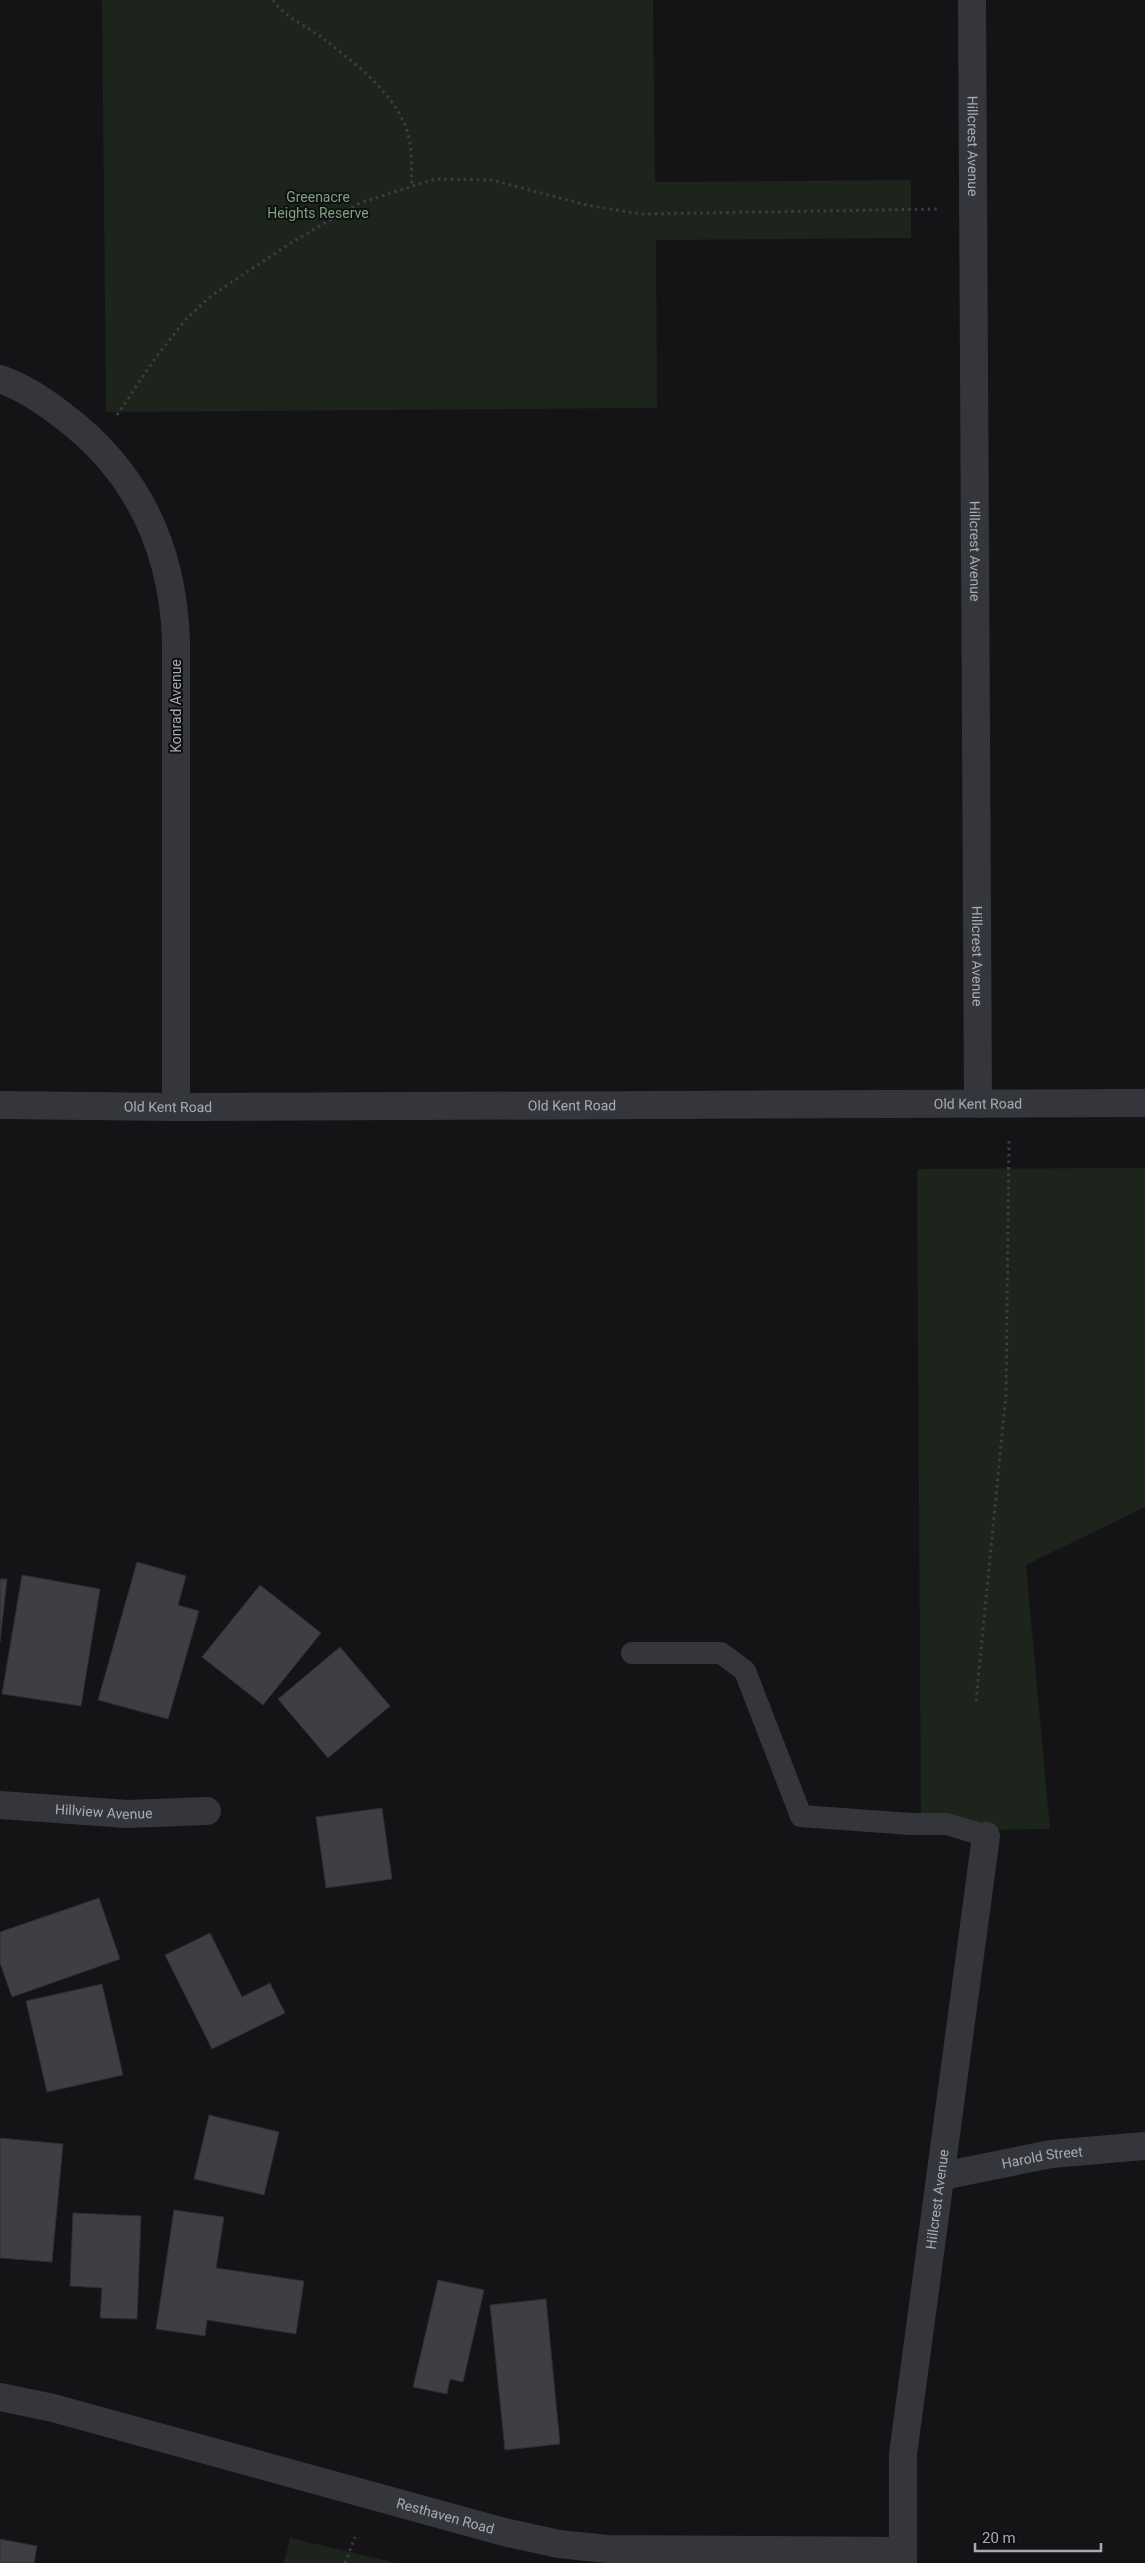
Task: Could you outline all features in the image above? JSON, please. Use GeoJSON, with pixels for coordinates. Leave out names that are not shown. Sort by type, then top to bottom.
{"type":"FeatureCollection","features":[{"type":"Feature","properties":{"kind":"street","name":"Hillcrest Avenue"},"geometry":{"type":"LineString","coordinates":[[972,0],[978,1104]]}},
{"type":"Feature","properties":{"kind":"street","name":"Konrad Avenue"},"geometry":{"type":"LineString","coordinates":[[0,379],[36,396],[96,442],[121,473],[148,517],[158,541],[172,592],[176,641],[176,1107]]}},
{"type":"Feature","properties":{"kind":"street","name":"Old Kent Road"},"geometry":{"type":"LineString","coordinates":[[0,1105],[176,1107],[1145,1103]]}},
{"type":"Feature","properties":{"kind":"street","name":"Hillview Avenue"},"geometry":{"type":"LineString","coordinates":[[0,1805],[127,1814],[207,1811]]}},
{"type":"Feature","properties":{"kind":"street","name":"Hillcrest Avenue"},"geometry":{"type":"LineString","coordinates":[[903,2557],[903,2454],[942,2176],[986,1836]]}},
{"type":"Feature","properties":{"kind":"street","name":"Harold Street"},"geometry":{"type":"LineString","coordinates":[[942,2176],[1051,2154],[1145,2146]]}},
{"type":"Feature","properties":{"kind":"street","name":"Resthaven Road"},"geometry":{"type":"LineString","coordinates":[[0,2397],[53,2408],[504,2532],[559,2544],[607,2549],[903,2557]]}},
{"type":"Feature","properties":{"kind":"lane"},"geometry":{"type":"LineString","coordinates":[[632,1653],[721,1653],[745,1671],[801,1816],[911,1824],[947,1824],[986,1836]]}},
{"type":"Feature","properties":{"kind":"path"},"geometry":{"type":"LineString","coordinates":[[273,0],[279,9],[320,37],[387,95],[402,119],[410,143],[412,185]]}},
{"type":"Feature","properties":{"kind":"path"},"geometry":{"type":"LineString","coordinates":[[96,442],[182,324],[211,296],[324,223],[360,203],[412,185],[435,179],[492,180],[586,205],[642,214],[974,208]]}},
{"type":"Feature","properties":{"kind":"path"},"geometry":{"type":"LineString","coordinates":[[976,1701],[1006,1394],[1009,1135],[978,1104]]}},
{"type":"Feature","properties":{"kind":"path"},"geometry":{"type":"LineString","coordinates":[[345,2563],[356,2537]]}},
{"type":"Feature","properties":{"kind":"green space","name":"Greenacre Heights Reserve"},"geometry":{"type":"Polygon","coordinates":[[[102,0],[653,0],[655,182],[911,180],[911,238],[656,240],[657,408],[106,412],[102,0]]]}},
{"type":"Feature","properties":{"kind":"green space"},"geometry":{"type":"Polygon","coordinates":[[[1145,1168],[1145,1507],[1026,1565],[1050,1829],[921,1831],[917,1169],[1145,1168]]]}},
{"type":"Feature","properties":{"kind":"green space"},"geometry":{"type":"Polygon","coordinates":[[[290,2538],[397,2563],[284,2563],[290,2538]]]}},
{"type":"Feature","properties":{"kind":"building"},"geometry":{"type":"Polygon","coordinates":[[[137,1562],[186,1576],[178,1605],[199,1611],[168,1719],[98,1700],[137,1562]]]}},
{"type":"Feature","properties":{"kind":"building"},"geometry":{"type":"Polygon","coordinates":[[[22,1575],[100,1589],[81,1706],[2,1694],[22,1575]]]}},
{"type":"Feature","properties":{"kind":"building"},"geometry":{"type":"Polygon","coordinates":[[[0,1579],[7,1579],[0,1642],[0,1579]]]}},
{"type":"Feature","properties":{"kind":"building"},"geometry":{"type":"Polygon","coordinates":[[[260,1585],[321,1633],[263,1705],[202,1657],[260,1585]]]}},
{"type":"Feature","properties":{"kind":"building"},"geometry":{"type":"Polygon","coordinates":[[[340,1647],[390,1706],[328,1758],[278,1699],[340,1647]]]}},
{"type":"Feature","properties":{"kind":"building"},"geometry":{"type":"Polygon","coordinates":[[[382,1808],[392,1879],[326,1888],[316,1817],[382,1808]]]}},
{"type":"Feature","properties":{"kind":"building"},"geometry":{"type":"Polygon","coordinates":[[[99,1898],[120,1959],[12,1997],[0,1963],[0,1932],[99,1898]]]}},
{"type":"Feature","properties":{"kind":"building"},"geometry":{"type":"Polygon","coordinates":[[[210,1933],[242,1997],[270,1983],[285,2013],[212,2049],[165,1955],[210,1933]]]}},
{"type":"Feature","properties":{"kind":"building"},"geometry":{"type":"Polygon","coordinates":[[[102,1984],[123,2075],[47,2092],[26,2001],[102,1984]]]}},
{"type":"Feature","properties":{"kind":"building"},"geometry":{"type":"Polygon","coordinates":[[[209,2115],[279,2132],[264,2195],[194,2179],[209,2115]]]}},
{"type":"Feature","properties":{"kind":"building"},"geometry":{"type":"Polygon","coordinates":[[[0,2138],[63,2144],[52,2262],[0,2258],[0,2138]]]}},
{"type":"Feature","properties":{"kind":"building"},"geometry":{"type":"Polygon","coordinates":[[[174,2210],[224,2217],[216,2268],[304,2281],[296,2334],[207,2320],[205,2336],[156,2329],[174,2210]]]}},
{"type":"Feature","properties":{"kind":"building"},"geometry":{"type":"Polygon","coordinates":[[[73,2213],[141,2216],[137,2319],[100,2318],[102,2288],[70,2286],[73,2213]]]}},
{"type":"Feature","properties":{"kind":"building"},"geometry":{"type":"Polygon","coordinates":[[[438,2280],[484,2290],[463,2382],[450,2379],[447,2394],[413,2387],[438,2280]]]}},
{"type":"Feature","properties":{"kind":"building"},"geometry":{"type":"Polygon","coordinates":[[[546,2299],[560,2444],[505,2450],[490,2305],[546,2299]]]}},
{"type":"Feature","properties":{"kind":"building"},"geometry":{"type":"Polygon","coordinates":[[[0,2539],[37,2546],[34,2563],[0,2563],[0,2539]]]}}]}
